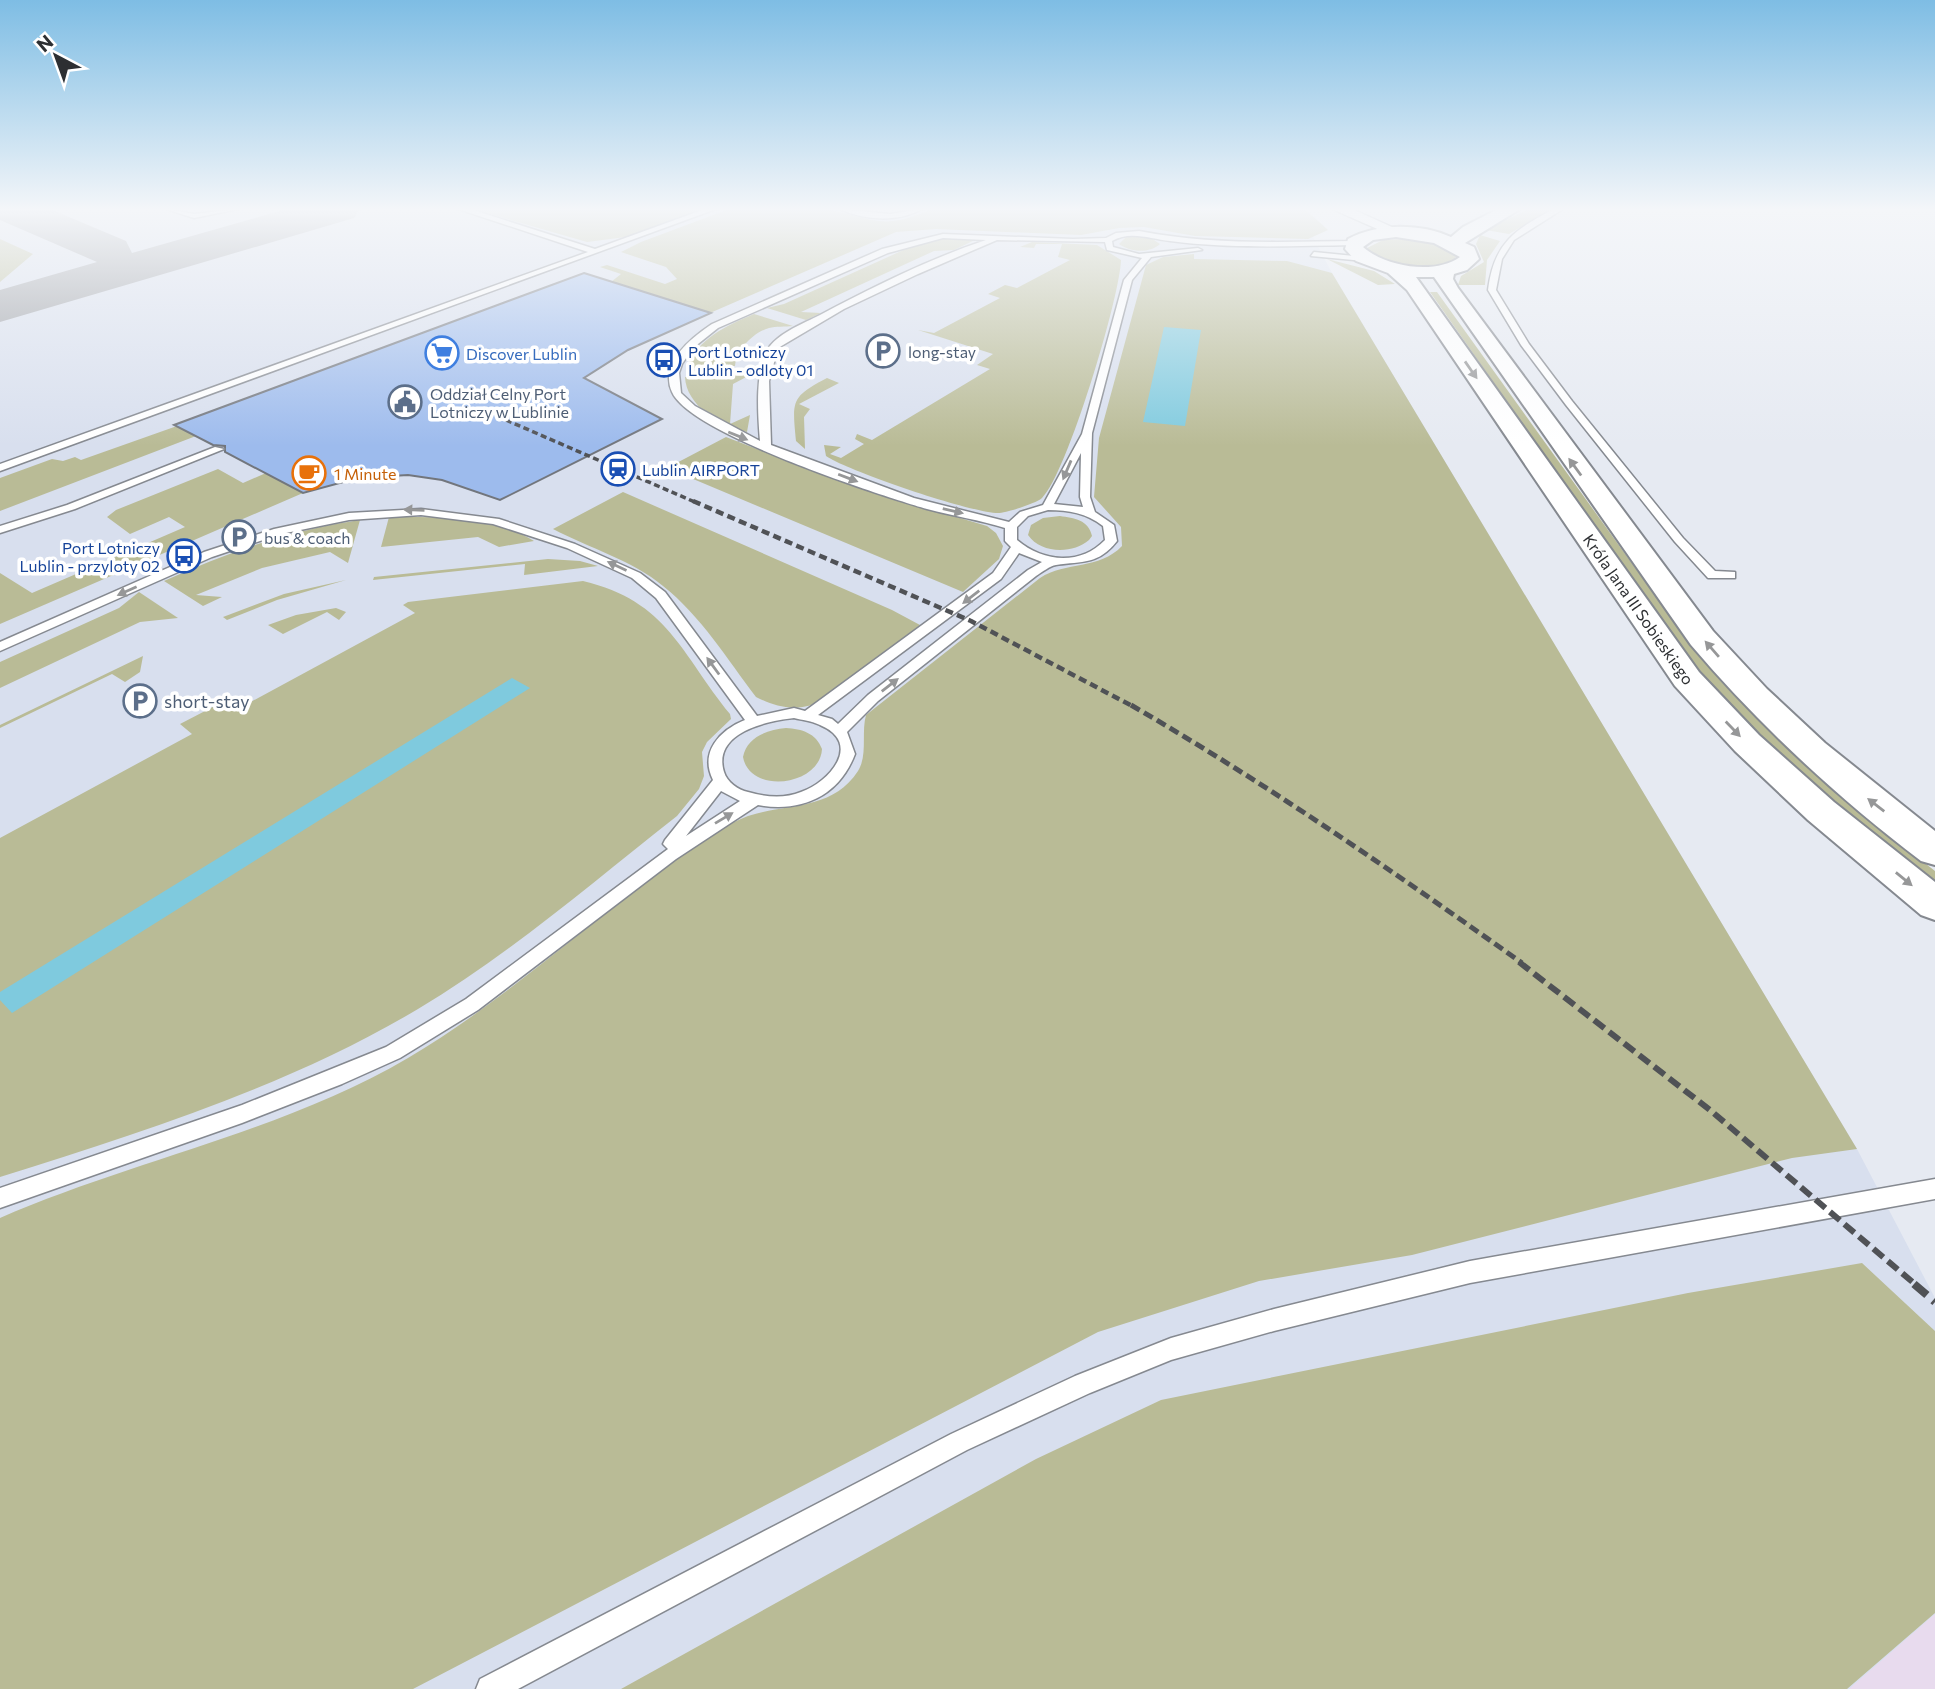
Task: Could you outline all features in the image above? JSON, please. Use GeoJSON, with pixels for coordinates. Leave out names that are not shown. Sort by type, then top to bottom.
{"type":"FeatureCollection","features":[{"type":"Feature","properties":{"kind":"main road","name":"Króla Jana III Sobieskiego"},"geometry":{"type":"LineString","coordinates":[[1415,288],[1687,679],[1747,743],[1812,803],[1935,904]]}},
{"type":"Feature","properties":{"kind":"main road","name":"Króla Jana III Sobieskiego"},"geometry":{"type":"LineString","coordinates":[[1449,288],[1552,436],[1702,638],[1743,686],[1792,734],[1935,851]]}},
{"type":"Feature","properties":{"kind":"lane"},"geometry":{"type":"LineString","coordinates":[[0,468],[497,288]]}},
{"type":"Feature","properties":{"kind":"lane"},"geometry":{"type":"LineString","coordinates":[[802,288],[736,316],[693,342],[674,372],[676,393],[682,401],[713,424],[766,447],[896,495],[1011,526]]}},
{"type":"Feature","properties":{"kind":"lane"},"geometry":{"type":"LineString","coordinates":[[766,447],[766,369],[770,353],[783,338],[887,288]]}},
{"type":"Feature","properties":{"kind":"lane"},"geometry":{"type":"LineString","coordinates":[[1090,512],[1085,497],[1087,433],[1126,288]]}},
{"type":"Feature","properties":{"kind":"lane"},"geometry":{"type":"LineString","coordinates":[[1492,288],[1525,345],[1679,540],[1712,575],[1731,575]]}},
{"type":"Feature","properties":{"kind":"lane"},"geometry":{"type":"LineString","coordinates":[[1047,507],[1087,433]]}},
{"type":"Feature","properties":{"kind":"lane"},"geometry":{"type":"LineString","coordinates":[[0,530],[71,507],[219,449]]}},
{"type":"Feature","properties":{"kind":"lane"},"geometry":{"type":"LineString","coordinates":[[1047,507],[1069,507],[1090,512],[1108,525],[1112,533],[1106,549],[1084,559],[1053,561],[1033,556],[1017,548],[1011,541],[1011,526],[1024,514],[1047,507]]}},
{"type":"Feature","properties":{"kind":"lane"},"geometry":{"type":"LineString","coordinates":[[0,647],[202,558],[267,534],[368,513],[442,511],[482,516],[527,528],[635,574],[659,592],[753,720]]}},
{"type":"Feature","properties":{"kind":"lane"},"geometry":{"type":"LineString","coordinates":[[809,715],[997,576],[1017,548]]}},
{"type":"Feature","properties":{"kind":"lane"},"geometry":{"type":"LineString","coordinates":[[840,731],[873,698],[1032,573],[1053,561]]}},
{"type":"Feature","properties":{"kind":"lane"},"geometry":{"type":"LineString","coordinates":[[779,714],[809,715],[827,721],[840,731],[848,744],[848,759],[842,773],[828,786],[810,796],[792,801],[754,800],[740,796],[721,781],[716,768],[717,754],[736,729],[753,720],[779,714]]}},
{"type":"Feature","properties":{"kind":"lane"},"geometry":{"type":"LineString","coordinates":[[654,864],[703,808],[721,781]]}},
{"type":"Feature","properties":{"kind":"lane"},"geometry":{"type":"LineString","coordinates":[[0,1198],[239,1115],[396,1051],[495,989],[654,864],[689,839],[754,800]]}},
{"type":"Feature","properties":{"kind":"lane"},"geometry":{"type":"LineString","coordinates":[[490,1689],[960,1442],[1083,1384],[1171,1349],[1274,1320],[1470,1272],[1933,1191]]}},
{"type":"Feature","properties":{"kind":"shaded area"},"geometry":{"type":"Polygon","coordinates":[[[0,288],[1341,288],[1857,1149],[1935,1298],[1935,1614],[1849,1689],[0,1689],[0,288]]]}},
{"type":"Feature","properties":{"kind":"shaded area"},"geometry":{"type":"Polygon","coordinates":[[[1935,1612],[1935,1689],[1847,1689],[1935,1612]]]}},
{"type":"Feature","properties":{"kind":"green space"},"geometry":{"type":"Polygon","coordinates":[[[630,288],[768,288],[710,313],[630,288]]]}},
{"type":"Feature","properties":{"kind":"green space"},"geometry":{"type":"Polygon","coordinates":[[[820,288],[854,288],[801,312],[821,313],[806,320],[767,308],[784,304],[820,288]]]}},
{"type":"Feature","properties":{"kind":"green space"},"geometry":{"type":"Polygon","coordinates":[[[1000,288],[1116,288],[1078,422],[1053,482],[1042,498],[1008,511],[984,511],[910,490],[826,456],[824,445],[841,447],[830,454],[841,458],[864,444],[855,439],[857,434],[872,440],[990,369],[977,365],[993,354],[918,330],[934,333],[1000,298],[988,294],[1000,288]]]}},
{"type":"Feature","properties":{"kind":"green space"},"geometry":{"type":"Polygon","coordinates":[[[1140,288],[1341,288],[1857,1149],[1792,1158],[1412,1255],[1259,1281],[1098,1332],[413,1689],[0,1689],[0,1218],[102,1179],[259,1126],[360,1084],[408,1058],[464,1022],[666,866],[713,834],[748,816],[808,804],[835,793],[847,784],[861,765],[866,715],[1040,578],[1061,569],[1103,559],[1122,546],[1121,527],[1094,497],[1099,438],[1140,288]]]}},
{"type":"Feature","properties":{"kind":"green space"},"geometry":{"type":"Polygon","coordinates":[[[1430,292],[1437,292],[1669,615],[1713,670],[1778,738],[1867,818],[1935,871],[1935,884],[1848,818],[1771,750],[1696,671],[1430,292]]]}},
{"type":"Feature","properties":{"kind":"green space"},"geometry":{"type":"Polygon","coordinates":[[[754,314],[793,326],[772,327],[751,338],[742,348],[735,366],[687,368],[698,349],[714,334],[754,314]]]}},
{"type":"Feature","properties":{"kind":"green space"},"geometry":{"type":"Polygon","coordinates":[[[752,374],[733,384],[730,424],[750,415],[747,432],[726,426],[707,414],[691,397],[685,377],[752,374]]]}},
{"type":"Feature","properties":{"kind":"green space"},"geometry":{"type":"Polygon","coordinates":[[[827,378],[839,383],[799,404],[810,409],[804,417],[805,449],[796,441],[796,401],[806,390],[827,378]]]}},
{"type":"Feature","properties":{"kind":"green space"},"geometry":{"type":"Polygon","coordinates":[[[177,426],[196,436],[0,511],[0,478],[52,459],[63,461],[75,457],[81,460],[177,426]]]}},
{"type":"Feature","properties":{"kind":"green space"},"geometry":{"type":"Polygon","coordinates":[[[726,437],[855,487],[987,526],[996,533],[1003,546],[999,559],[963,592],[667,468],[726,437]]]}},
{"type":"Feature","properties":{"kind":"green space"},"geometry":{"type":"Polygon","coordinates":[[[218,469],[243,483],[266,473],[303,493],[0,624],[0,573],[32,593],[185,527],[169,517],[130,534],[107,517],[116,510],[218,469]]]}},
{"type":"Feature","properties":{"kind":"green space"},"geometry":{"type":"Polygon","coordinates":[[[623,492],[892,610],[920,625],[855,680],[828,698],[799,708],[784,707],[756,697],[701,624],[663,586],[624,562],[553,529],[623,492]]]}},
{"type":"Feature","properties":{"kind":"green space"},"geometry":{"type":"Polygon","coordinates":[[[1060,516],[1084,523],[1092,536],[1075,548],[1057,550],[1041,546],[1028,535],[1031,525],[1043,518],[1060,516]]]}},
{"type":"Feature","properties":{"kind":"green space"},"geometry":{"type":"Polygon","coordinates":[[[389,517],[444,518],[483,523],[519,533],[534,541],[499,547],[478,537],[381,547],[389,517]]]}},
{"type":"Feature","properties":{"kind":"green space"},"geometry":{"type":"Polygon","coordinates":[[[360,520],[348,563],[330,552],[262,568],[196,595],[222,597],[203,606],[164,581],[260,543],[360,520]]]}},
{"type":"Feature","properties":{"kind":"green space"},"geometry":{"type":"Polygon","coordinates":[[[548,559],[580,561],[598,566],[524,575],[525,564],[373,580],[374,577],[548,559]]]}},
{"type":"Feature","properties":{"kind":"green space"},"geometry":{"type":"Polygon","coordinates":[[[346,580],[277,600],[227,620],[223,617],[284,594],[346,580]]]}},
{"type":"Feature","properties":{"kind":"green space"},"geometry":{"type":"Polygon","coordinates":[[[583,581],[612,590],[654,616],[670,632],[730,714],[731,719],[707,742],[702,752],[704,776],[699,789],[677,816],[485,965],[418,1009],[369,1036],[214,1105],[0,1177],[0,838],[192,734],[180,724],[232,697],[245,705],[415,613],[403,605],[408,602],[583,581]]]}},
{"type":"Feature","properties":{"kind":"green space"},"geometry":{"type":"Polygon","coordinates":[[[139,592],[178,618],[140,622],[0,688],[0,662],[119,608],[139,592]]]}},
{"type":"Feature","properties":{"kind":"green space"},"geometry":{"type":"Polygon","coordinates":[[[336,608],[346,612],[339,620],[327,612],[283,634],[268,625],[296,615],[336,608]]]}},
{"type":"Feature","properties":{"kind":"green space"},"geometry":{"type":"Polygon","coordinates":[[[143,656],[140,672],[125,682],[112,674],[0,728],[0,725],[143,656]]]}},
{"type":"Feature","properties":{"kind":"green space"},"geometry":{"type":"Polygon","coordinates":[[[786,728],[803,731],[816,739],[822,749],[818,762],[798,778],[771,781],[758,777],[748,769],[743,757],[745,750],[759,736],[786,728]]]}},
{"type":"Feature","properties":{"kind":"green space"},"geometry":{"type":"Polygon","coordinates":[[[1862,1263],[1935,1331],[1935,1613],[1847,1689],[621,1689],[1036,1459],[1161,1400],[1688,1293],[1862,1263]]]}},
{"type":"Feature","properties":{"kind":"water"},"geometry":{"type":"Polygon","coordinates":[[[1164,327],[1201,330],[1185,426],[1143,422],[1164,327]]]}},
{"type":"Feature","properties":{"kind":"water"},"geometry":{"type":"Polygon","coordinates":[[[512,678],[530,688],[12,1013],[0,1000],[0,992],[512,678]]]}},
{"type":"Feature","properties":{"kind":"building"},"geometry":{"type":"Polygon","coordinates":[[[544,288],[631,288],[711,313],[628,350],[584,378],[662,419],[500,500],[442,480],[408,475],[358,478],[303,493],[225,452],[225,446],[213,445],[174,425],[544,288]]]}},
{"type":"Feature","properties":{"kind":"taxiway"},"geometry":{"type":"LineString","coordinates":[[0,306],[63,288]]}},
{"type":"Feature","properties":{"kind":"railway"},"geometry":{"type":"LineString","coordinates":[[506,420],[697,503]]}},
{"type":"Feature","properties":{"kind":"railway"},"geometry":{"type":"LineString","coordinates":[[693,501],[971,621],[1134,707]]}},
{"type":"Feature","properties":{"kind":"railway"},"geometry":{"type":"LineString","coordinates":[[1131,705],[1330,830],[1522,963]]}},
{"type":"Feature","properties":{"kind":"railway"},"geometry":{"type":"LineString","coordinates":[[1519,962],[1710,1110],[1916,1285]]}},
{"type":"Feature","properties":{"kind":"railway"},"geometry":{"type":"LineString","coordinates":[[1914,1284],[1935,1302]]}},
{"type":"Feature","properties":{"kind":"place","name":"long-stay"},"geometry":{"type":"Point","coordinates":[883,351]}},
{"type":"Feature","properties":{"kind":"place","name":"Discover Lublin"},"geometry":{"type":"Point","coordinates":[442,353]}},
{"type":"Feature","properties":{"kind":"place","name":"Port Lotniczy Lublin - odloty 01"},"geometry":{"type":"Point","coordinates":[664,360]}},
{"type":"Feature","properties":{"kind":"place","name":"Oddział Celny Port Lotniczy w Lublinie"},"geometry":{"type":"Point","coordinates":[405,402]}},
{"type":"Feature","properties":{"kind":"place","name":"Lublin AIRPORT"},"geometry":{"type":"Point","coordinates":[618,469]}},
{"type":"Feature","properties":{"kind":"place","name":"1 Minute"},"geometry":{"type":"Point","coordinates":[309,473]}},
{"type":"Feature","properties":{"kind":"place","name":"bus & coach"},"geometry":{"type":"Point","coordinates":[239,537]}},
{"type":"Feature","properties":{"kind":"place","name":"Port Lotniczy Lublin - przyloty 02"},"geometry":{"type":"Point","coordinates":[184,556]}},
{"type":"Feature","properties":{"kind":"place","name":"short-stay"},"geometry":{"type":"Point","coordinates":[140,701]}}]}
